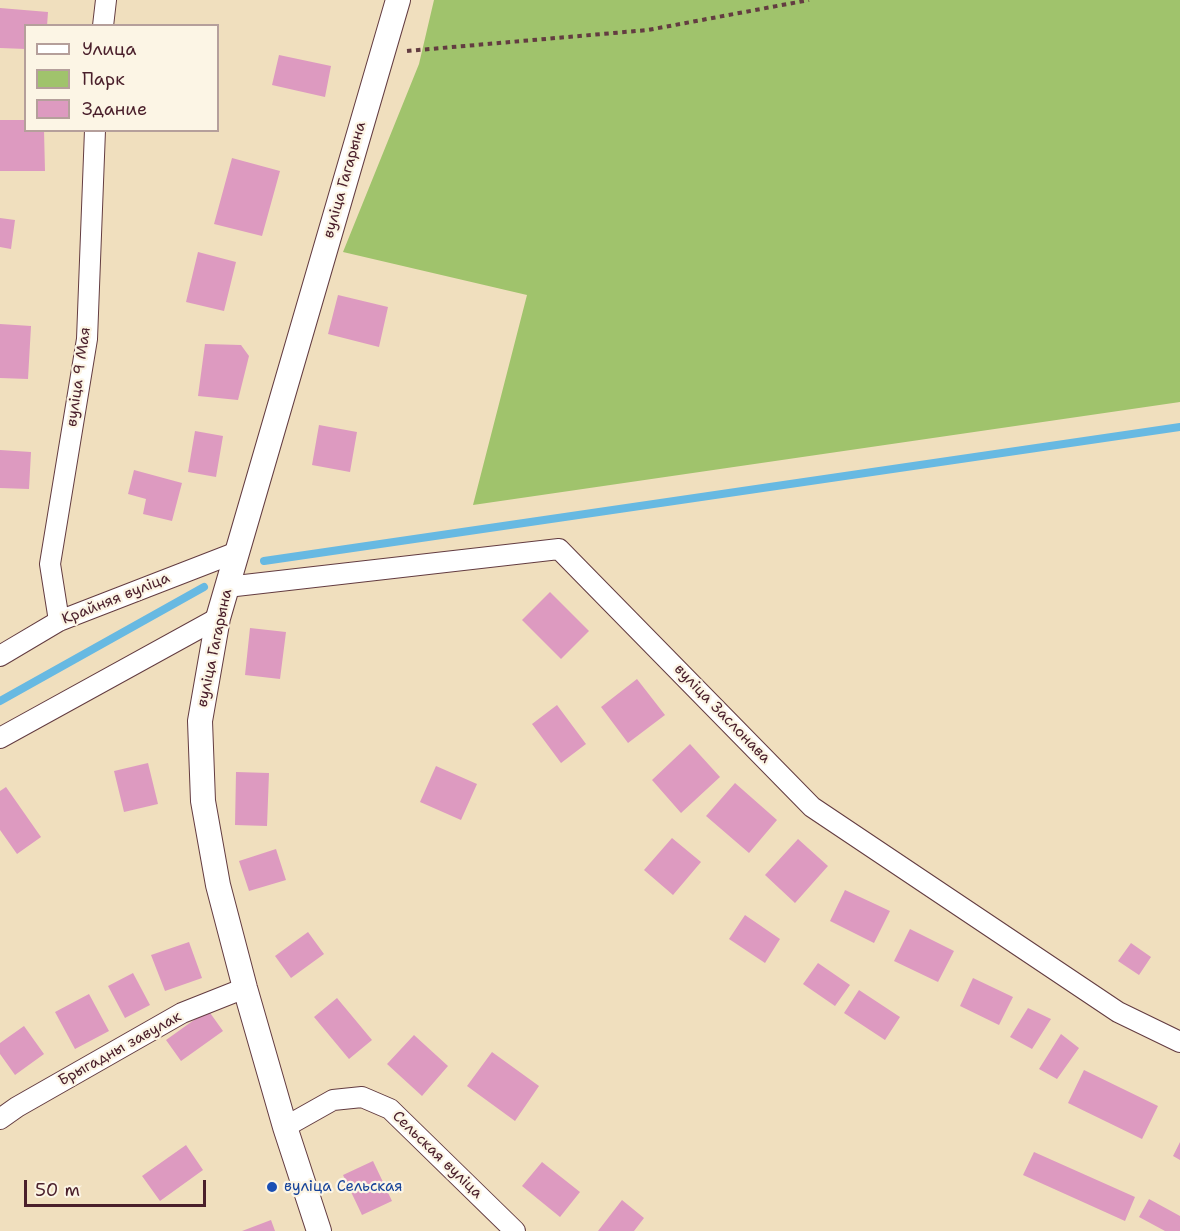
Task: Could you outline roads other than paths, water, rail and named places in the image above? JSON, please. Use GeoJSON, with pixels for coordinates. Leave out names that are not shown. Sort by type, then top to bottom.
{"type":"FeatureCollection","features":[{"type":"Feature","properties":{"kind":"street"},"geometry":{"type":"LineString","coordinates":[[103,24],[106,0]]}},
{"type":"Feature","properties":{"kind":"street","name":"вуліца Гагарына"},"geometry":{"type":"LineString","coordinates":[[320,1231],[285,1127],[218,885],[203,801],[200,722],[218,618],[398,0]]}},
{"type":"Feature","properties":{"kind":"street","name":"вуліца 9 Мая"},"geometry":{"type":"LineString","coordinates":[[59,621],[50,564],[87,339],[95,132]]}},
{"type":"Feature","properties":{"kind":"street","name":"вуліца Заслонава"},"geometry":{"type":"LineString","coordinates":[[227,587],[559,549],[812,807],[1118,1012],[1180,1042]]}},
{"type":"Feature","properties":{"kind":"street","name":"Крайняя вуліца"},"geometry":{"type":"LineString","coordinates":[[0,656],[59,621],[237,552]]}},
{"type":"Feature","properties":{"kind":"street"},"geometry":{"type":"LineString","coordinates":[[0,738],[218,618]]}},
{"type":"Feature","properties":{"kind":"street","name":"Брыгадны завулак"},"geometry":{"type":"LineString","coordinates":[[0,1119],[16,1107],[182,1013],[245,988]]}},
{"type":"Feature","properties":{"kind":"street","name":"Сельская вуліца"},"geometry":{"type":"LineString","coordinates":[[285,1127],[333,1100],[362,1097],[390,1108],[515,1231]]}},
{"type":"Feature","properties":{"kind":"waterway"},"geometry":{"type":"LineString","coordinates":[[264,561],[1180,427]]}},
{"type":"Feature","properties":{"kind":"waterway"},"geometry":{"type":"LineString","coordinates":[[0,701],[204,587]]}},
{"type":"Feature","properties":{"kind":"place","name":"вуліца Сельская"},"geometry":{"type":"Point","coordinates":[272,1187]}}]}
